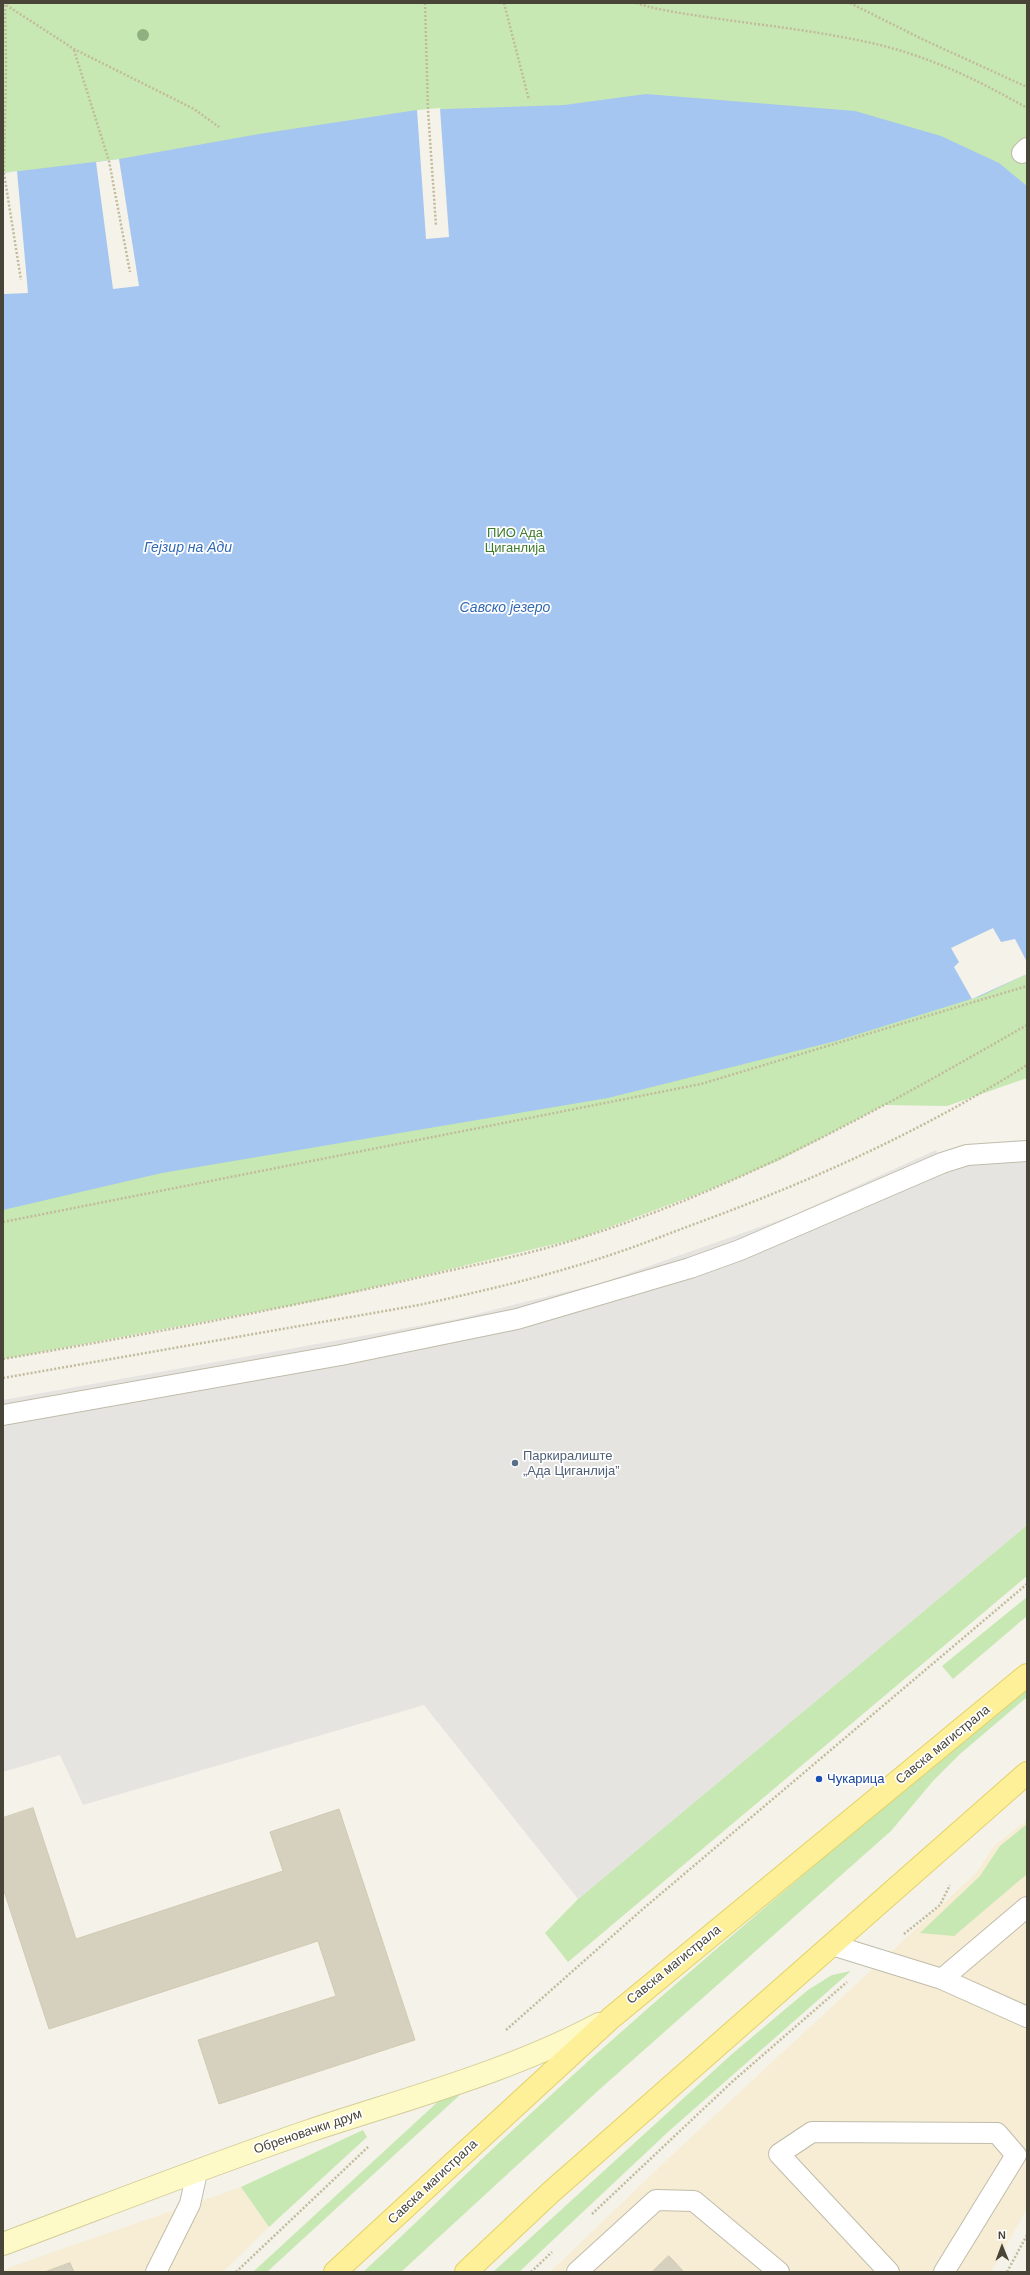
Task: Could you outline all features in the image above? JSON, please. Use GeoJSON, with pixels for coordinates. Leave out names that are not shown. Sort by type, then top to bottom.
{"type":"FeatureCollection","features":[{"type":"Feature","properties":{"kind":"main road","name":"Савска магистрала"},"geometry":{"type":"LineString","coordinates":[[335,2272],[610,2018],[1027,1675]]}},
{"type":"Feature","properties":{"kind":"main road"},"geometry":{"type":"LineString","coordinates":[[466,2272],[550,2193],[1027,1773]]}},
{"type":"Feature","properties":{"kind":"street","name":"Обреновачки друм"},"geometry":{"type":"LineString","coordinates":[[3,2244],[262,2147],[503,2067],[573,2038],[610,2018]]}},
{"type":"Feature","properties":{"kind":"lane"},"geometry":{"type":"LineString","coordinates":[[3,1415],[341,1355],[517,1319],[690,1268],[740,1250],[942,1162],[967,1155],[1027,1151]]}},
{"type":"Feature","properties":{"kind":"lane"},"geometry":{"type":"LineString","coordinates":[[942,1979],[1027,1907]]}},
{"type":"Feature","properties":{"kind":"lane"},"geometry":{"type":"LineString","coordinates":[[832,1945],[942,1979],[1027,2017]]}},
{"type":"Feature","properties":{"kind":"lane"},"geometry":{"type":"LineString","coordinates":[[889,2272],[779,2154],[812,2132],[997,2133],[1016,2155],[944,2272]]}},
{"type":"Feature","properties":{"kind":"lane"},"geometry":{"type":"LineString","coordinates":[[156,2272],[190,2204],[197,2172]]}},
{"type":"Feature","properties":{"kind":"lane"},"geometry":{"type":"LineString","coordinates":[[577,2272],[656,2200],[694,2201],[780,2272]]}},
{"type":"Feature","properties":{"kind":"path"},"geometry":{"type":"LineString","coordinates":[[425,3],[428,110],[436,226]]}},
{"type":"Feature","properties":{"kind":"path"},"geometry":{"type":"LineString","coordinates":[[504,3],[529,100]]}},
{"type":"Feature","properties":{"kind":"path"},"geometry":{"type":"LineString","coordinates":[[636,3],[673,12],[849,38],[900,50],[940,63],[992,88],[1027,108]]}},
{"type":"Feature","properties":{"kind":"path"},"geometry":{"type":"LineString","coordinates":[[850,3],[922,39],[1027,87]]}},
{"type":"Feature","properties":{"kind":"path"},"geometry":{"type":"LineString","coordinates":[[4,4],[74,49],[194,109],[219,127]]}},
{"type":"Feature","properties":{"kind":"path"},"geometry":{"type":"LineString","coordinates":[[4,4],[4,173],[21,280]]}},
{"type":"Feature","properties":{"kind":"path"},"geometry":{"type":"LineString","coordinates":[[74,49],[109,160],[130,272]]}},
{"type":"Feature","properties":{"kind":"path"},"geometry":{"type":"LineString","coordinates":[[3,1222],[701,1084],[1027,986]]}},
{"type":"Feature","properties":{"kind":"path"},"geometry":{"type":"LineString","coordinates":[[3,1359],[325,1299],[580,1238],[706,1191],[780,1160],[928,1082],[1027,1025]]}},
{"type":"Feature","properties":{"kind":"path"},"geometry":{"type":"LineString","coordinates":[[3,1378],[419,1305],[478,1293],[610,1255],[796,1185],[863,1155],[989,1089],[1027,1065]]}},
{"type":"Feature","properties":{"kind":"path"},"geometry":{"type":"LineString","coordinates":[[502,2034],[644,1908],[1027,1584]]}},
{"type":"Feature","properties":{"kind":"path"},"geometry":{"type":"LineString","coordinates":[[588,2217],[733,2081],[848,1982]]}},
{"type":"Feature","properties":{"kind":"path"},"geometry":{"type":"LineString","coordinates":[[236,2272],[370,2144]]}},
{"type":"Feature","properties":{"kind":"path"},"geometry":{"type":"LineString","coordinates":[[1008,2272],[1027,2235]]}},
{"type":"Feature","properties":{"kind":"path"},"geometry":{"type":"LineString","coordinates":[[530,2272],[554,2250]]}},
{"type":"Feature","properties":{"kind":"shaded area","name":"Паркиралиште „Ада Циганлија”"},"geometry":{"type":"Polygon","coordinates":[[[936,1150],[948,1173],[970,1165],[1027,1162],[1027,1525],[578,1899],[424,1705],[83,1805],[60,1755],[3,1772],[3,1400],[457,1319],[601,1283],[791,1216],[936,1150]]]}},
{"type":"Feature","properties":{"kind":"shaded area"},"geometry":{"type":"Polygon","coordinates":[[[1027,1820],[1027,2209],[991,2272],[550,2272],[672,2155],[976,1873],[995,1845],[1027,1820]]]}},
{"type":"Feature","properties":{"kind":"shaded area"},"geometry":{"type":"Polygon","coordinates":[[[241,2187],[269,2227],[223,2272],[3,2272],[3,2270],[50,2253],[241,2187]]]}},
{"type":"Feature","properties":{"kind":"green space","name":"Савско језеро"},"geometry":{"type":"Polygon","coordinates":[[[3,3],[1027,3],[1027,1078],[947,1106],[884,1105],[780,1160],[706,1191],[580,1238],[325,1299],[3,1359],[3,3]]]}},
{"type":"Feature","properties":{"kind":"green space"},"geometry":{"type":"Polygon","coordinates":[[[1027,1525],[1027,1576],[568,1962],[545,1933],[578,1899],[1027,1525]]]}},
{"type":"Feature","properties":{"kind":"green space"},"geometry":{"type":"Polygon","coordinates":[[[1027,1597],[1027,1616],[953,1679],[942,1666],[1027,1597]]]}},
{"type":"Feature","properties":{"kind":"green space"},"geometry":{"type":"Polygon","coordinates":[[[1027,1687],[1027,1697],[960,1754],[933,1781],[891,1831],[600,2089],[401,2272],[363,2272],[507,2135],[650,2006],[1027,1687]]]}},
{"type":"Feature","properties":{"kind":"green space"},"geometry":{"type":"Polygon","coordinates":[[[1027,1824],[1027,1874],[954,1936],[920,1933],[980,1876],[1000,1846],[1027,1824]]]}},
{"type":"Feature","properties":{"kind":"green space"},"geometry":{"type":"Polygon","coordinates":[[[851,1971],[669,2131],[519,2272],[493,2272],[732,2054],[808,1990],[832,1975],[851,1971]]]}},
{"type":"Feature","properties":{"kind":"green space"},"geometry":{"type":"Polygon","coordinates":[[[463,2092],[267,2272],[253,2272],[443,2097],[463,2092]]]}},
{"type":"Feature","properties":{"kind":"green space"},"geometry":{"type":"Polygon","coordinates":[[[363,2130],[367,2137],[269,2227],[241,2187],[363,2130]]]}},
{"type":"Feature","properties":{"kind":"water","name":"Савско језеро"},"geometry":{"type":"Polygon","coordinates":[[[646,94],[855,111],[941,136],[999,163],[1027,186],[1027,974],[981,996],[836,1041],[608,1098],[162,1173],[3,1210],[3,173],[119,159],[259,134],[417,110],[564,105],[646,94]]]}},
{"type":"Feature","properties":{"kind":"pier"},"geometry":{"type":"Polygon","coordinates":[[[440,108],[449,237],[426,239],[417,110],[440,108]]]}},
{"type":"Feature","properties":{"kind":"pier"},"geometry":{"type":"Polygon","coordinates":[[[119,159],[139,286],[113,289],[96,162],[119,159]]]}},
{"type":"Feature","properties":{"kind":"pier"},"geometry":{"type":"Polygon","coordinates":[[[17,171],[28,293],[4,294],[3,173],[17,171]]]}},
{"type":"Feature","properties":{"kind":"pier"},"geometry":{"type":"Polygon","coordinates":[[[993,928],[1001,942],[1015,939],[1027,962],[1027,974],[972,999],[954,967],[959,962],[951,948],[993,928]]]}},
{"type":"Feature","properties":{"kind":"building"},"geometry":{"type":"Polygon","coordinates":[[[33,1808],[76,1939],[283,1871],[270,1832],[339,1809],[415,2040],[219,2104],[198,2040],[336,1996],[318,1941],[49,2029],[3,1888],[3,1818],[33,1808]]]}},
{"type":"Feature","properties":{"kind":"building"},"geometry":{"type":"Polygon","coordinates":[[[669,2256],[684,2272],[652,2272],[669,2256]]]}},
{"type":"Feature","properties":{"kind":"building"},"geometry":{"type":"Polygon","coordinates":[[[70,2263],[74,2272],[45,2272],[70,2263]]]}},
{"type":"Feature","properties":{"kind":"place","name":"Паркиралиште „Ада Циганлија”"},"geometry":{"type":"Point","coordinates":[515,1463]}},
{"type":"Feature","properties":{"kind":"place","name":"Чукарица"},"geometry":{"type":"Point","coordinates":[819,1779]}},
{"type":"Feature","properties":{"kind":"park label","name":"ПИО Ада Циганлија"},"geometry":{"type":"Point","coordinates":[515,540]}},
{"type":"Feature","properties":{"kind":"water label","name":"Гејзир на Ади"},"geometry":{"type":"Point","coordinates":[188,548]}}]}
